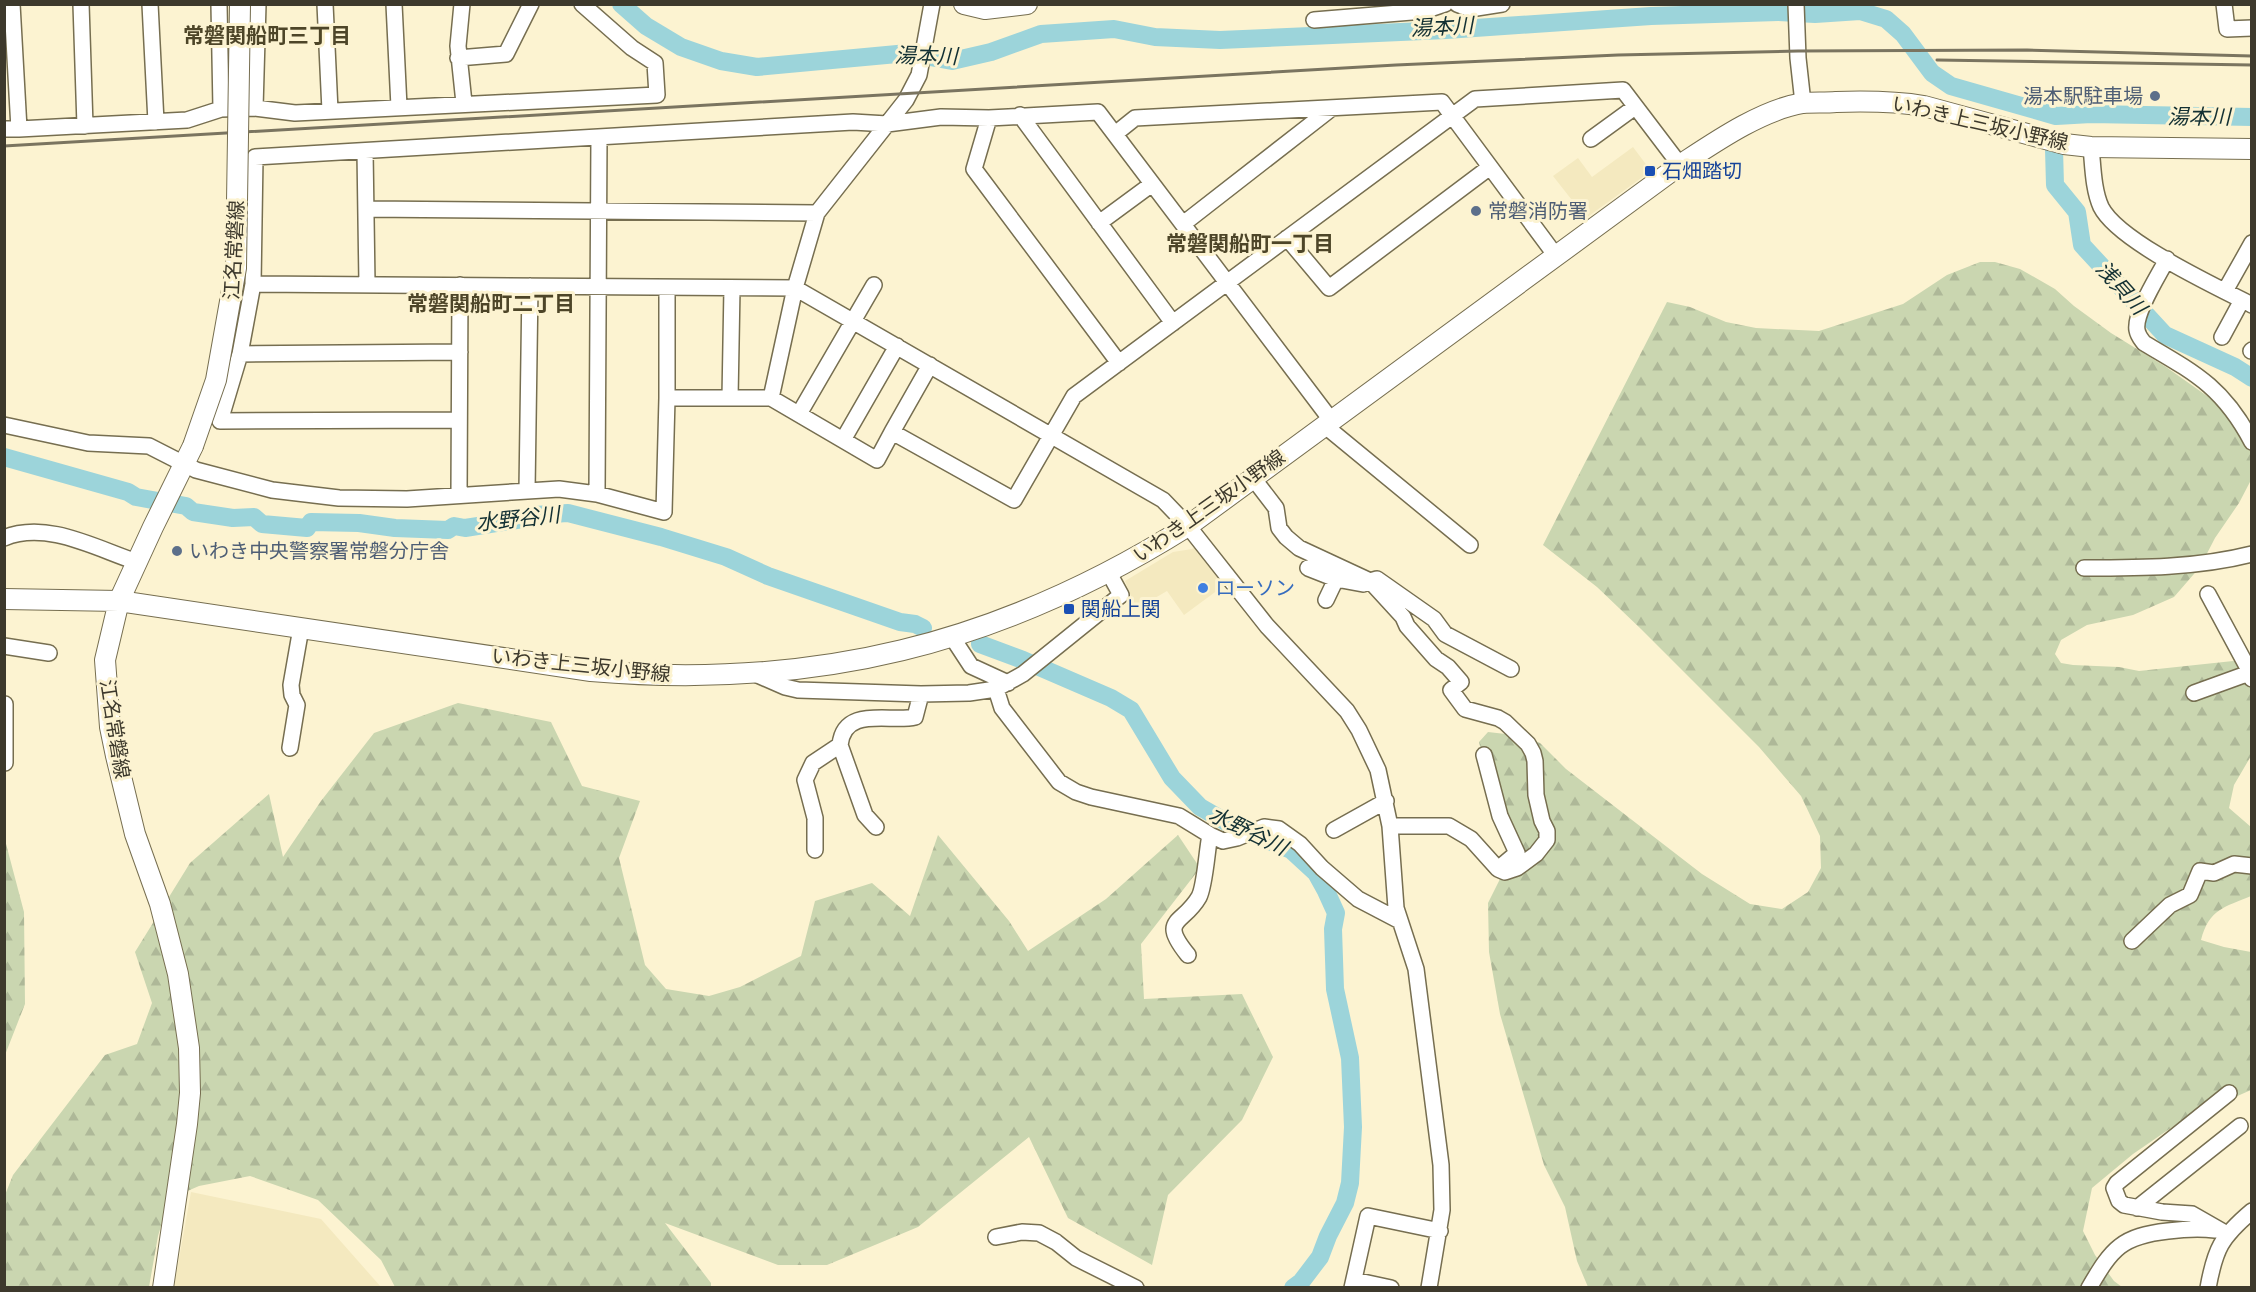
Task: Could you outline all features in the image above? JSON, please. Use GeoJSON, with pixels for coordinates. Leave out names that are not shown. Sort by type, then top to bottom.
{"type":"FeatureCollection","features":[{"type":"Feature","properties":{"kind":"main road","name":"江名常磐線"},"geometry":{"type":"LineString","coordinates":[[163,1287],[187,1124],[190,1093],[189,1048],[178,974],[160,904],[135,834],[110,727],[105,660],[119,601],[184,464],[216,380],[236,268],[240,4]]}},
{"type":"Feature","properties":{"kind":"main road"},"geometry":{"type":"LineString","coordinates":[[964,4],[985,9],[1027,4]]}},
{"type":"Feature","properties":{"kind":"main road","name":"いわき上三坂小野線"},"geometry":{"type":"LineString","coordinates":[[4,599],[119,601],[591,671],[688,676],[813,668],[857,660],[921,647],[980,629],[1109,573],[1188,526],[1680,165],[1742,126],[1803,103],[1900,102],[1924,106],[2043,140],[2091,147],[2252,149]]}},
{"type":"Feature","properties":{"kind":"street"},"geometry":{"type":"LineString","coordinates":[[12,4],[10,60],[12,129],[187,120],[221,109],[255,108],[295,113],[657,95],[655,63],[632,48],[582,4]]}},
{"type":"Feature","properties":{"kind":"street"},"geometry":{"type":"LineString","coordinates":[[81,4],[85,126]]}},
{"type":"Feature","properties":{"kind":"street"},"geometry":{"type":"LineString","coordinates":[[150,4],[156,122]]}},
{"type":"Feature","properties":{"kind":"street"},"geometry":{"type":"LineString","coordinates":[[219,4],[221,109]]}},
{"type":"Feature","properties":{"kind":"street"},"geometry":{"type":"LineString","coordinates":[[255,108],[258,4]]}},
{"type":"Feature","properties":{"kind":"street"},"geometry":{"type":"LineString","coordinates":[[325,4],[330,111]]}},
{"type":"Feature","properties":{"kind":"street"},"geometry":{"type":"LineString","coordinates":[[394,4],[399,107]]}},
{"type":"Feature","properties":{"kind":"street"},"geometry":{"type":"LineString","coordinates":[[462,4],[458,58],[464,103]]}},
{"type":"Feature","properties":{"kind":"street"},"geometry":{"type":"LineString","coordinates":[[458,58],[506,54],[531,4]]}},
{"type":"Feature","properties":{"kind":"street"},"geometry":{"type":"LineString","coordinates":[[771,398],[795,288],[817,213],[906,100],[919,75],[932,4]]}},
{"type":"Feature","properties":{"kind":"street"},"geometry":{"type":"LineString","coordinates":[[1314,20],[1367,10],[1424,11],[1445,4]]}},
{"type":"Feature","properties":{"kind":"street"},"geometry":{"type":"LineString","coordinates":[[1457,4],[1470,9],[1502,4]]}},
{"type":"Feature","properties":{"kind":"street"},"geometry":{"type":"LineString","coordinates":[[1796,4],[1798,69],[1803,103]]}},
{"type":"Feature","properties":{"kind":"street"},"geometry":{"type":"LineString","coordinates":[[2224,4],[2227,29],[2252,28]]}},
{"type":"Feature","properties":{"kind":"street"},"geometry":{"type":"LineString","coordinates":[[892,432],[1014,500],[1074,396],[1475,99],[1623,90],[1680,165]]}},
{"type":"Feature","properties":{"kind":"street"},"geometry":{"type":"LineString","coordinates":[[1115,134],[1135,118],[1442,102],[1556,256]]}},
{"type":"Feature","properties":{"kind":"street"},"geometry":{"type":"LineString","coordinates":[[1591,139],[1635,107]]}},
{"type":"Feature","properties":{"kind":"street"},"geometry":{"type":"LineString","coordinates":[[1183,224],[1332,108]]}},
{"type":"Feature","properties":{"kind":"street"},"geometry":{"type":"LineString","coordinates":[[459,420],[220,421],[240,354],[253,284],[255,157],[854,122],[887,124],[941,117],[989,118],[1098,112],[1227,282],[1328,423],[1470,544]]}},
{"type":"Feature","properties":{"kind":"street"},"geometry":{"type":"LineString","coordinates":[[1020,115],[1173,323]]}},
{"type":"Feature","properties":{"kind":"street"},"geometry":{"type":"LineString","coordinates":[[989,118],[974,169],[1119,363]]}},
{"type":"Feature","properties":{"kind":"street"},"geometry":{"type":"LineString","coordinates":[[597,494],[599,137]]}},
{"type":"Feature","properties":{"kind":"street"},"geometry":{"type":"LineString","coordinates":[[2091,147],[2097,193],[2101,206],[2109,219],[2134,240],[2247,303],[2222,337]]}},
{"type":"Feature","properties":{"kind":"street"},"geometry":{"type":"LineString","coordinates":[[366,151],[367,284]]}},
{"type":"Feature","properties":{"kind":"street"},"geometry":{"type":"LineString","coordinates":[[1287,238],[1329,288],[1490,167]]}},
{"type":"Feature","properties":{"kind":"street"},"geometry":{"type":"LineString","coordinates":[[1099,223],[1152,183]]}},
{"type":"Feature","properties":{"kind":"street"},"geometry":{"type":"LineString","coordinates":[[366,209],[817,213]]}},
{"type":"Feature","properties":{"kind":"street"},"geometry":{"type":"LineString","coordinates":[[2225,291],[2252,243]]}},
{"type":"Feature","properties":{"kind":"street"},"geometry":{"type":"LineString","coordinates":[[2167,259],[2138,317],[2137,330],[2144,343],[2192,372],[2220,394],[2252,442]]}},
{"type":"Feature","properties":{"kind":"street"},"geometry":{"type":"LineString","coordinates":[[253,284],[795,288],[1163,500],[1188,526],[1267,626],[1347,711],[1371,753],[1386,801],[1394,892],[1400,921],[1416,969],[1442,1165],[1440,1231],[1429,1287]]}},
{"type":"Feature","properties":{"kind":"street"},"geometry":{"type":"LineString","coordinates":[[459,495],[460,285]]}},
{"type":"Feature","properties":{"kind":"street"},"geometry":{"type":"LineString","coordinates":[[799,414],[874,285]]}},
{"type":"Feature","properties":{"kind":"street"},"geometry":{"type":"LineString","coordinates":[[528,490],[530,286]]}},
{"type":"Feature","properties":{"kind":"street"},"geometry":{"type":"LineString","coordinates":[[4,425],[88,443],[150,446],[196,470],[272,490],[339,498],[406,500],[559,489],[597,494],[664,512],[667,288]]}},
{"type":"Feature","properties":{"kind":"street"},"geometry":{"type":"LineString","coordinates":[[730,398],[732,288]]}},
{"type":"Feature","properties":{"kind":"street"},"geometry":{"type":"LineString","coordinates":[[843,440],[897,346]]}},
{"type":"Feature","properties":{"kind":"street"},"geometry":{"type":"LineString","coordinates":[[240,354],[460,352]]}},
{"type":"Feature","properties":{"kind":"street"},"geometry":{"type":"LineString","coordinates":[[667,398],[771,398],[877,459],[930,365]]}},
{"type":"Feature","properties":{"kind":"street"},"geometry":{"type":"LineString","coordinates":[[1253,478],[1276,508],[1279,528],[1286,537],[1299,548],[1370,581],[1403,617],[1407,626],[1436,659],[1448,667],[1461,682],[1450,690],[1465,710],[1498,718],[1505,722],[1528,744],[1533,753],[1536,795],[1542,821],[1547,831],[1547,840],[1536,854],[1517,868],[1505,872],[1498,869],[1471,839],[1449,826],[1390,826]]}},
{"type":"Feature","properties":{"kind":"street"},"geometry":{"type":"LineString","coordinates":[[4,538],[30,532],[49,533],[136,562]]}},
{"type":"Feature","properties":{"kind":"street"},"geometry":{"type":"LineString","coordinates":[[2084,568],[2175,566],[2252,554]]}},
{"type":"Feature","properties":{"kind":"street"},"geometry":{"type":"LineString","coordinates":[[1308,568],[1336,579],[1363,584],[1377,579],[1434,619],[1445,634],[1511,669]]}},
{"type":"Feature","properties":{"kind":"street"},"geometry":{"type":"LineString","coordinates":[[753,673],[798,690],[921,694],[969,693],[1002,686],[1023,674],[1122,595],[1109,573]]}},
{"type":"Feature","properties":{"kind":"street"},"geometry":{"type":"LineString","coordinates":[[1326,600],[1336,579]]}},
{"type":"Feature","properties":{"kind":"street"},"geometry":{"type":"LineString","coordinates":[[2194,693],[2251,674],[2208,594]]}},
{"type":"Feature","properties":{"kind":"street"},"geometry":{"type":"LineString","coordinates":[[290,748],[297,705],[292,695],[291,685],[301,628]]}},
{"type":"Feature","properties":{"kind":"street"},"geometry":{"type":"LineString","coordinates":[[952,637],[971,666],[1002,686]]}},
{"type":"Feature","properties":{"kind":"street"},"geometry":{"type":"LineString","coordinates":[[4,646],[49,653]]}},
{"type":"Feature","properties":{"kind":"street"},"geometry":{"type":"LineString","coordinates":[[1002,686],[1002,708],[1059,782],[1065,786],[1091,797],[1179,816],[1223,841],[1271,828],[1287,833],[1322,868],[1358,899],[1400,921]]}},
{"type":"Feature","properties":{"kind":"street"},"geometry":{"type":"LineString","coordinates":[[815,850],[815,818],[805,780],[813,763],[840,745],[845,731],[862,719],[915,717],[921,694]]}},
{"type":"Feature","properties":{"kind":"street"},"geometry":{"type":"LineString","coordinates":[[5,704],[5,763]]}},
{"type":"Feature","properties":{"kind":"street"},"geometry":{"type":"LineString","coordinates":[[840,745],[865,815],[876,827]]}},
{"type":"Feature","properties":{"kind":"street"},"geometry":{"type":"LineString","coordinates":[[1484,755],[1500,816],[1517,854],[1498,869]]}},
{"type":"Feature","properties":{"kind":"street"},"geometry":{"type":"LineString","coordinates":[[1334,830],[1386,801]]}},
{"type":"Feature","properties":{"kind":"street"},"geometry":{"type":"LineString","coordinates":[[1188,955],[1176,940],[1174,926],[1199,897],[1210,835]]}},
{"type":"Feature","properties":{"kind":"street"},"geometry":{"type":"LineString","coordinates":[[2132,941],[2170,905],[2190,895],[2200,871],[2214,873],[2234,864],[2252,866]]}},
{"type":"Feature","properties":{"kind":"street"},"geometry":{"type":"LineString","coordinates":[[2224,1233],[2192,1214],[2124,1205],[2115,1193],[2117,1183],[2229,1093]]}},
{"type":"Feature","properties":{"kind":"street"},"geometry":{"type":"LineString","coordinates":[[2137,1208],[2240,1126]]}},
{"type":"Feature","properties":{"kind":"street"},"geometry":{"type":"LineString","coordinates":[[2208,1287],[2224,1233],[2252,1211]]}},
{"type":"Feature","properties":{"kind":"street"},"geometry":{"type":"LineString","coordinates":[[1391,1287],[1353,1284],[1368,1216],[1440,1231]]}},
{"type":"Feature","properties":{"kind":"street"},"geometry":{"type":"LineString","coordinates":[[2089,1287],[2111,1254],[2132,1238],[2143,1234],[2194,1228],[2224,1233]]}},
{"type":"Feature","properties":{"kind":"street"},"geometry":{"type":"LineString","coordinates":[[996,1237],[1022,1232],[1039,1233],[1056,1242],[1076,1258],[1136,1287]]}},
{"type":"Feature","properties":{"kind":"shaded area"},"geometry":{"type":"Polygon","coordinates":[[[1633,147],[1651,171],[1586,218],[1553,176],[1578,158],[1592,177],[1633,147]]]}},
{"type":"Feature","properties":{"kind":"shaded area"},"geometry":{"type":"Polygon","coordinates":[[[1197,545],[1226,584],[1184,615],[1167,591],[1136,609],[1125,581],[1173,552],[1192,549],[1197,545]]]}},
{"type":"Feature","properties":{"kind":"shaded area"},"geometry":{"type":"Polygon","coordinates":[[[191,1192],[321,1219],[381,1287],[174,1287],[191,1192]]]}},
{"type":"Feature","properties":{"kind":"green space"},"geometry":{"type":"Polygon","coordinates":[[[1980,262],[1995,262],[2020,269],[2055,289],[2111,333],[2166,367],[2251,427],[2251,480],[2200,567],[2174,597],[2133,615],[2087,625],[2061,640],[2055,654],[2061,663],[2119,667],[2139,671],[2233,661],[2251,664],[2251,756],[2234,785],[2229,808],[2251,827],[2251,896],[2213,915],[2201,940],[2251,952],[2251,1090],[2181,1121],[2133,1154],[2092,1188],[2083,1231],[2095,1255],[2114,1281],[2122,1287],[1588,1287],[1577,1261],[1565,1207],[1544,1165],[1500,1014],[1489,952],[1488,903],[1509,861],[1512,833],[1504,800],[1486,771],[1479,742],[1488,732],[1523,736],[1540,743],[1566,769],[1702,874],[1750,904],[1782,909],[1808,892],[1821,868],[1820,836],[1801,796],[1759,747],[1597,587],[1543,545],[1667,302],[1690,307],[1726,322],[1756,328],[1819,331],[1903,304],[1947,275],[1980,262]]]}},
{"type":"Feature","properties":{"kind":"green space"},"geometry":{"type":"Polygon","coordinates":[[[458,703],[551,722],[582,786],[640,801],[619,858],[645,965],[666,989],[709,996],[740,987],[801,956],[815,901],[872,883],[910,916],[938,835],[1009,921],[1028,951],[1106,899],[1178,835],[1200,868],[1141,944],[1144,999],[1242,994],[1273,1057],[1242,1120],[1168,1195],[1152,1265],[1068,1218],[1029,1137],[918,1227],[827,1265],[778,1265],[665,1223],[711,1283],[711,1287],[395,1287],[381,1260],[318,1200],[250,1176],[199,1186],[169,1199],[158,1236],[149,1287],[5,1288],[5,1195],[13,1175],[105,1055],[137,1044],[152,1003],[135,952],[190,863],[269,794],[283,857],[321,801],[374,733],[458,703]]]}},
{"type":"Feature","properties":{"kind":"green space"},"geometry":{"type":"Polygon","coordinates":[[[5,840],[24,912],[25,1004],[5,1055],[5,840]]]}},
{"type":"Feature","properties":{"kind":"waterway","name":"湯本川"},"geometry":{"type":"LineString","coordinates":[[621,4],[646,26],[681,47],[721,61],[757,67],[908,53],[952,61],[991,52],[1041,34],[1114,29],[1155,37],[1220,40],[1446,30],[1651,16],[1778,12],[1815,14],[1860,11],[1886,19],[1903,34],[1932,73],[1951,86],[2056,116],[2091,114],[2252,117]]}},
{"type":"Feature","properties":{"kind":"waterway","name":"浅貝川"},"geometry":{"type":"LineString","coordinates":[[2054,149],[2055,185],[2077,212],[2082,245],[2165,335],[2235,367],[2252,378]]}},
{"type":"Feature","properties":{"kind":"waterway","name":"水野谷川"},"geometry":{"type":"LineString","coordinates":[[4,457],[128,492],[136,497],[186,506],[193,512],[233,518],[254,517],[262,524],[307,528],[311,522],[359,523],[395,528],[448,530],[454,526],[465,528],[535,515],[568,513],[661,537],[726,557],[768,576],[923,628]]}},
{"type":"Feature","properties":{"kind":"waterway","name":"水野谷川"},"geometry":{"type":"LineString","coordinates":[[980,644],[1111,698],[1131,710],[1172,778],[1200,807],[1233,826],[1291,850],[1316,873],[1326,891],[1336,913],[1333,929],[1335,989],[1350,1058],[1353,1127],[1350,1183],[1345,1203],[1320,1257],[1301,1282],[1293,1288]]}},
{"type":"Feature","properties":{"kind":"railway"},"geometry":{"type":"LineString","coordinates":[[4,146],[1396,65],[1618,55],[2027,50],[2252,56]]}},
{"type":"Feature","properties":{"kind":"railway"},"geometry":{"type":"LineString","coordinates":[[1937,60],[2252,65]]}},
{"type":"Feature","properties":{"kind":"place","name":"湯本駅駐車場"},"geometry":{"type":"Point","coordinates":[2155,96]}},
{"type":"Feature","properties":{"kind":"place","name":"石畑踏切"},"geometry":{"type":"Point","coordinates":[1650,171]}},
{"type":"Feature","properties":{"kind":"place","name":"常磐消防署"},"geometry":{"type":"Point","coordinates":[1476,211]}},
{"type":"Feature","properties":{"kind":"place","name":"いわき中央警察署常磐分庁舎"},"geometry":{"type":"Point","coordinates":[177,551]}},
{"type":"Feature","properties":{"kind":"place","name":"ローソン"},"geometry":{"type":"Point","coordinates":[1203,588]}},
{"type":"Feature","properties":{"kind":"place","name":"関船上関"},"geometry":{"type":"Point","coordinates":[1069,609]}},
{"type":"Feature","properties":{"kind":"district","name":"常磐関船町三丁目"},"geometry":{"type":"Point","coordinates":[267,36]}},
{"type":"Feature","properties":{"kind":"district","name":"常磐関船町一丁目"},"geometry":{"type":"Point","coordinates":[1250,244]}},
{"type":"Feature","properties":{"kind":"district","name":"常磐関船町二丁目"},"geometry":{"type":"Point","coordinates":[491,304]}}]}
